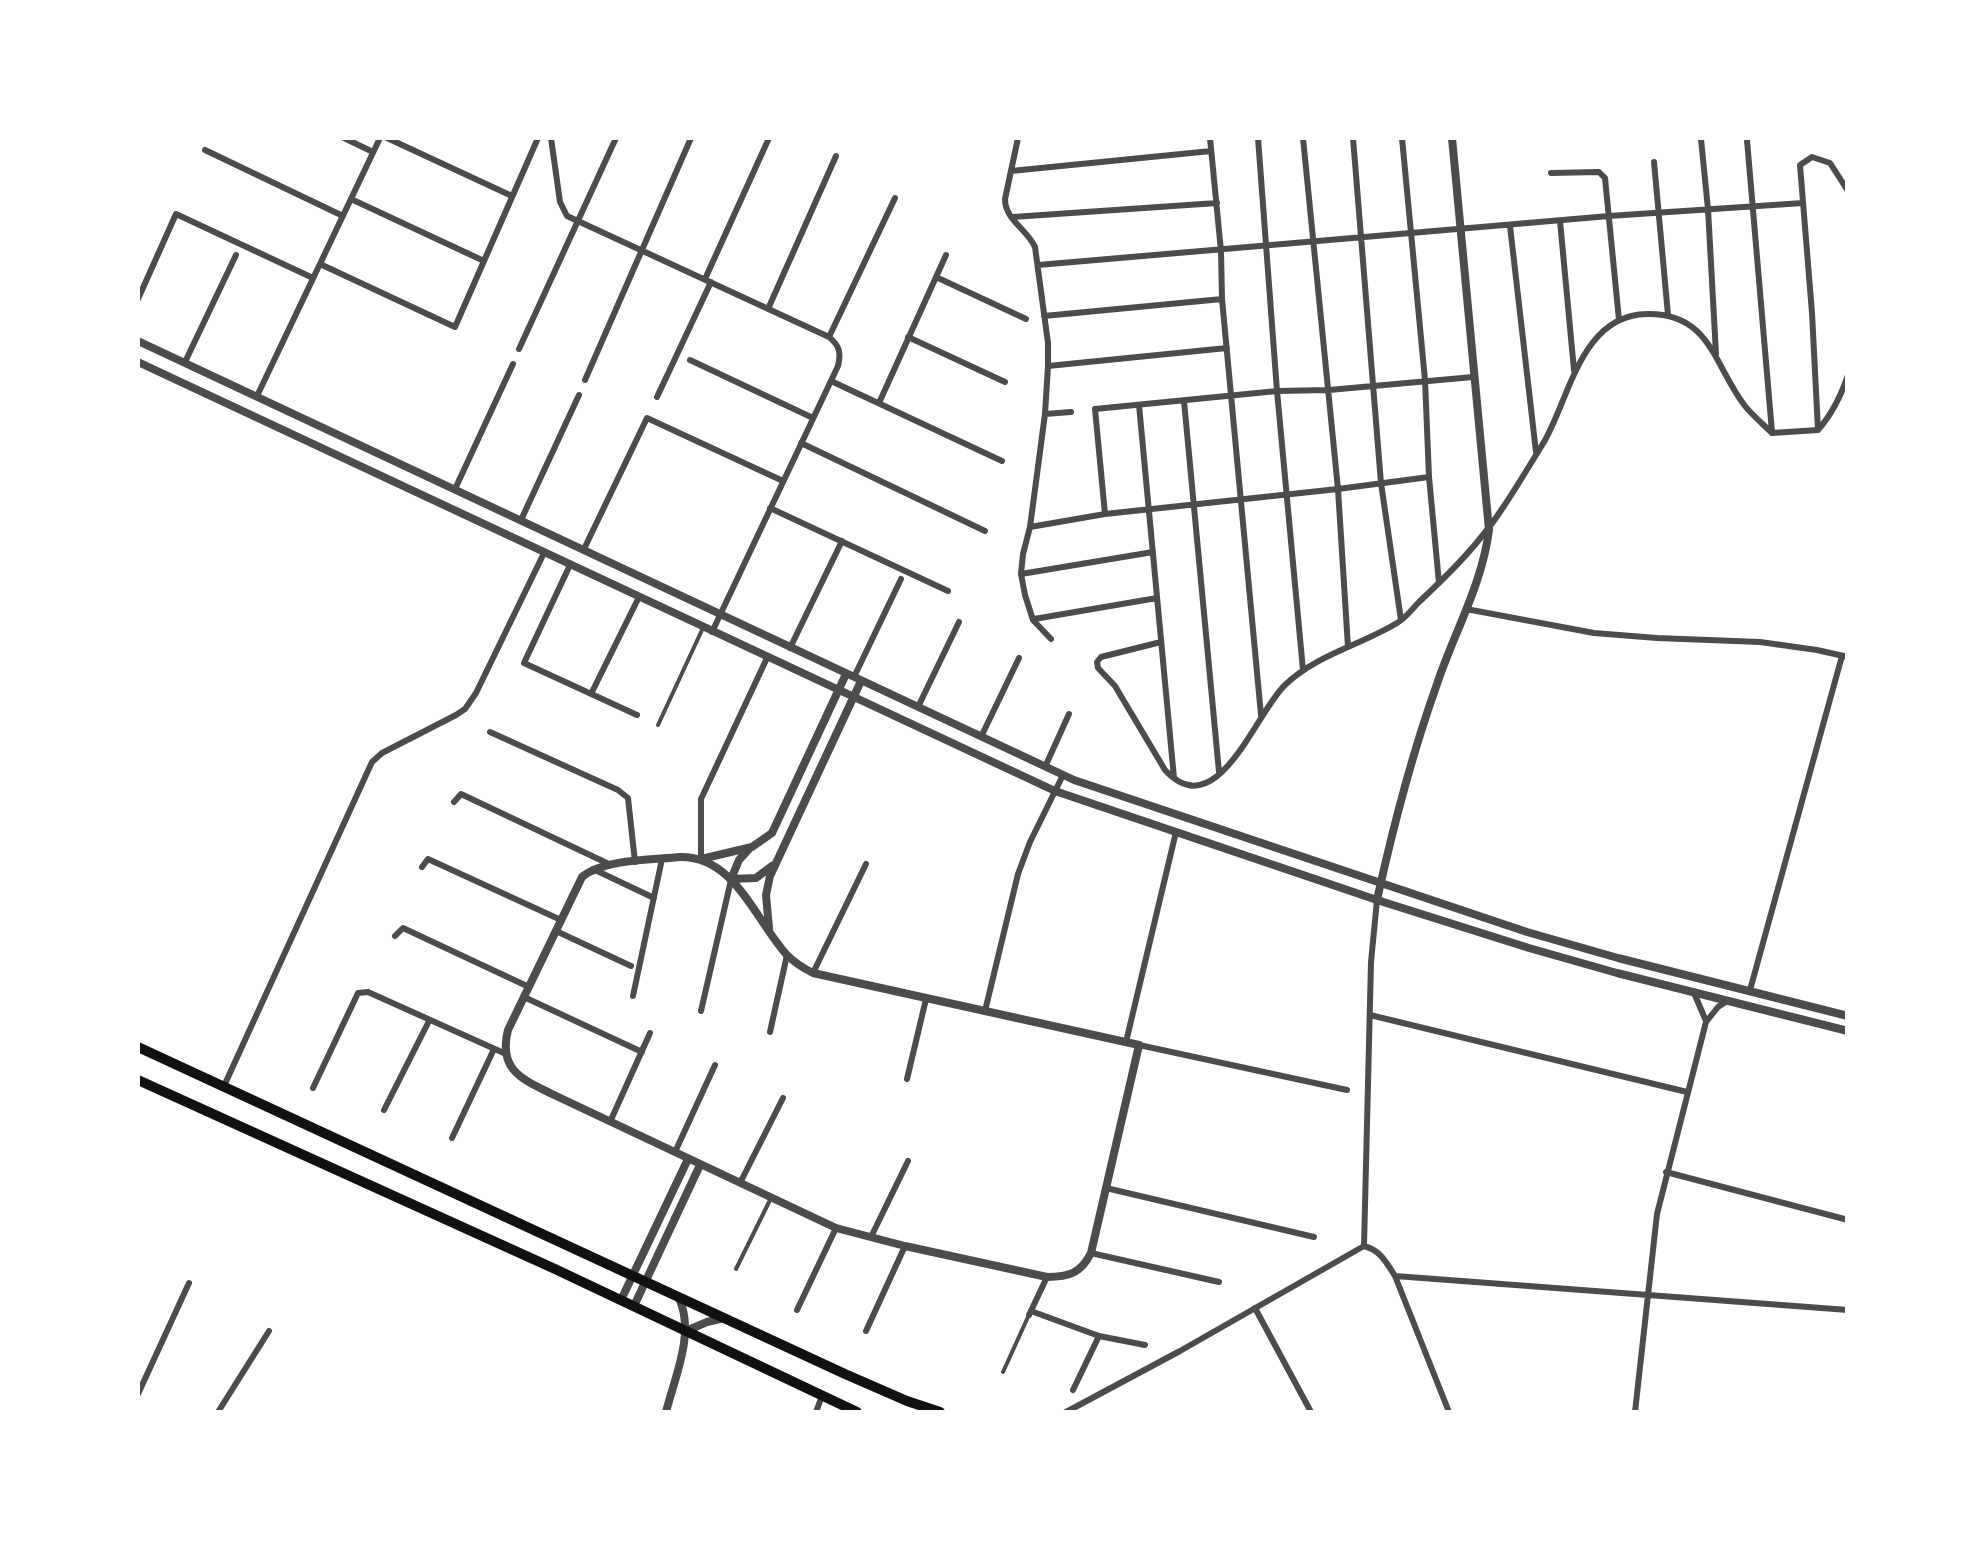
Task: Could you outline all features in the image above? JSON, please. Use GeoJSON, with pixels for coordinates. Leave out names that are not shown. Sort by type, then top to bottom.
{"type":"FeatureCollection","features":[{"type":"Feature","properties":{"kind":"main road"},"geometry":{"type":"LineString","coordinates":[[138,1047],[906,1402],[940,1412]]}},
{"type":"Feature","properties":{"kind":"main road"},"geometry":{"type":"LineString","coordinates":[[138,1080],[858,1412]]}},
{"type":"Feature","properties":{"kind":"street"},"geometry":{"type":"LineString","coordinates":[[344,138],[373,152]]}},
{"type":"Feature","properties":{"kind":"street"},"geometry":{"type":"LineString","coordinates":[[257,396],[383,138],[512,196]]}},
{"type":"Feature","properties":{"kind":"street"},"geometry":{"type":"LineString","coordinates":[[320,264],[454,327],[538,138]]}},
{"type":"Feature","properties":{"kind":"street"},"geometry":{"type":"LineString","coordinates":[[551,138],[560,202],[567,216],[829,337],[840,351],[838,366],[720,614],[708,630]]}},
{"type":"Feature","properties":{"kind":"street"},"geometry":{"type":"LineString","coordinates":[[520,349],[616,138]]}},
{"type":"Feature","properties":{"kind":"street"},"geometry":{"type":"LineString","coordinates":[[585,380],[692,138]]}},
{"type":"Feature","properties":{"kind":"street"},"geometry":{"type":"LineString","coordinates":[[656,397],[769,138]]}},
{"type":"Feature","properties":{"kind":"street"},"geometry":{"type":"LineString","coordinates":[[1018,138],[1005,208],[1033,241],[1048,366],[1045,414],[1021,574],[1033,620],[1052,639]]}},
{"type":"Feature","properties":{"kind":"street"},"geometry":{"type":"LineString","coordinates":[[1210,138],[1261,717]]}},
{"type":"Feature","properties":{"kind":"street"},"geometry":{"type":"LineString","coordinates":[[1258,138],[1303,670]]}},
{"type":"Feature","properties":{"kind":"street"},"geometry":{"type":"LineString","coordinates":[[1303,138],[1338,490],[1348,646]]}},
{"type":"Feature","properties":{"kind":"street"},"geometry":{"type":"LineString","coordinates":[[1353,138],[1381,483],[1401,621]]}},
{"type":"Feature","properties":{"kind":"street"},"geometry":{"type":"LineString","coordinates":[[1402,138],[1439,584]]}},
{"type":"Feature","properties":{"kind":"street"},"geometry":{"type":"LineString","coordinates":[[1364,1246],[1371,962],[1377,900],[1415,750],[1482,568],[1488,530],[1452,138]]}},
{"type":"Feature","properties":{"kind":"street"},"geometry":{"type":"LineString","coordinates":[[1701,138],[1716,356]]}},
{"type":"Feature","properties":{"kind":"street"},"geometry":{"type":"LineString","coordinates":[[1748,140],[1772,433]]}},
{"type":"Feature","properties":{"kind":"street"},"geometry":{"type":"LineString","coordinates":[[206,150],[343,216]]}},
{"type":"Feature","properties":{"kind":"street"},"geometry":{"type":"LineString","coordinates":[[1011,171],[1211,151]]}},
{"type":"Feature","properties":{"kind":"street"},"geometry":{"type":"LineString","coordinates":[[768,309],[836,156]]}},
{"type":"Feature","properties":{"kind":"street"},"geometry":{"type":"LineString","coordinates":[[1818,430],[1800,165],[1812,157],[1830,163],[1848,191]]}},
{"type":"Feature","properties":{"kind":"street"},"geometry":{"type":"LineString","coordinates":[[1654,162],[1668,314]]}},
{"type":"Feature","properties":{"kind":"street"},"geometry":{"type":"LineString","coordinates":[[1551,173],[1599,172],[1605,178],[1619,320]]}},
{"type":"Feature","properties":{"kind":"street"},"geometry":{"type":"LineString","coordinates":[[829,337],[895,198]]}},
{"type":"Feature","properties":{"kind":"street"},"geometry":{"type":"LineString","coordinates":[[351,199],[484,261]]}},
{"type":"Feature","properties":{"kind":"street"},"geometry":{"type":"LineString","coordinates":[[1012,217],[1216,202]]}},
{"type":"Feature","properties":{"kind":"street"},"geometry":{"type":"LineString","coordinates":[[1038,265],[1804,202]]}},
{"type":"Feature","properties":{"kind":"street"},"geometry":{"type":"LineString","coordinates":[[138,299],[176,214],[313,278]]}},
{"type":"Feature","properties":{"kind":"street"},"geometry":{"type":"LineString","coordinates":[[1560,221],[1574,371]]}},
{"type":"Feature","properties":{"kind":"street"},"geometry":{"type":"LineString","coordinates":[[1510,225],[1536,453]]}},
{"type":"Feature","properties":{"kind":"street"},"geometry":{"type":"LineString","coordinates":[[185,362],[236,255]]}},
{"type":"Feature","properties":{"kind":"street"},"geometry":{"type":"LineString","coordinates":[[879,403],[946,255]]}},
{"type":"Feature","properties":{"kind":"street"},"geometry":{"type":"LineString","coordinates":[[936,277],[1026,319]]}},
{"type":"Feature","properties":{"kind":"street"},"geometry":{"type":"LineString","coordinates":[[1044,316],[1222,299]]}},
{"type":"Feature","properties":{"kind":"street"},"geometry":{"type":"LineString","coordinates":[[1161,642],[1101,657],[1098,668],[1115,686],[1153,752],[1174,779],[1200,786],[1212,782],[1235,759],[1284,686],[1303,670],[1401,621],[1488,530],[1548,432],[1574,371],[1594,342],[1619,320],[1642,314],[1668,314],[1692,327],[1716,356],[1743,404],[1772,433],[1818,430],[1830,417],[1848,375]]}},
{"type":"Feature","properties":{"kind":"street"},"geometry":{"type":"LineString","coordinates":[[908,337],[1005,382]]}},
{"type":"Feature","properties":{"kind":"street"},"geometry":{"type":"LineString","coordinates":[[138,341],[1063,775],[1582,948],[1848,1016]]}},
{"type":"Feature","properties":{"kind":"street"},"geometry":{"type":"LineString","coordinates":[[1048,366],[1226,348]]}},
{"type":"Feature","properties":{"kind":"street"},"geometry":{"type":"LineString","coordinates":[[690,360],[813,418]]}},
{"type":"Feature","properties":{"kind":"street"},"geometry":{"type":"LineString","coordinates":[[138,362],[1056,791],[1544,953],[1848,1031]]}},
{"type":"Feature","properties":{"kind":"street"},"geometry":{"type":"LineString","coordinates":[[456,489],[513,364]]}},
{"type":"Feature","properties":{"kind":"street"},"geometry":{"type":"LineString","coordinates":[[1105,514],[1096,409],[1473,377]]}},
{"type":"Feature","properties":{"kind":"street"},"geometry":{"type":"LineString","coordinates":[[830,381],[1002,462]]}},
{"type":"Feature","properties":{"kind":"street"},"geometry":{"type":"LineString","coordinates":[[521,520],[579,395]]}},
{"type":"Feature","properties":{"kind":"street"},"geometry":{"type":"LineString","coordinates":[[1184,400],[1219,773]]}},
{"type":"Feature","properties":{"kind":"street"},"geometry":{"type":"LineString","coordinates":[[1139,405],[1174,779]]}},
{"type":"Feature","properties":{"kind":"street"},"geometry":{"type":"LineString","coordinates":[[1045,414],[1071,412]]}},
{"type":"Feature","properties":{"kind":"street"},"geometry":{"type":"LineString","coordinates":[[584,550],[647,418],[784,480]]}},
{"type":"Feature","properties":{"kind":"street"},"geometry":{"type":"LineString","coordinates":[[801,443],[985,531]]}},
{"type":"Feature","properties":{"kind":"street"},"geometry":{"type":"LineString","coordinates":[[1030,528],[1149,508],[1430,477]]}},
{"type":"Feature","properties":{"kind":"street"},"geometry":{"type":"LineString","coordinates":[[770,508],[948,590]]}},
{"type":"Feature","properties":{"kind":"street"},"geometry":{"type":"LineString","coordinates":[[790,648],[842,542]]}},
{"type":"Feature","properties":{"kind":"street"},"geometry":{"type":"LineString","coordinates":[[574,544],[524,663],[637,715]]}},
{"type":"Feature","properties":{"kind":"street"},"geometry":{"type":"LineString","coordinates":[[1021,574],[1153,552]]}},
{"type":"Feature","properties":{"kind":"street"},"geometry":{"type":"LineString","coordinates":[[224,1086],[372,762],[382,752],[466,709],[544,553]]}},
{"type":"Feature","properties":{"kind":"street"},"geometry":{"type":"LineString","coordinates":[[702,859],[752,847],[766,840],[777,826],[839,691],[854,677],[901,579]]}},
{"type":"Feature","properties":{"kind":"street"},"geometry":{"type":"LineString","coordinates":[[591,694],[639,598]]}},
{"type":"Feature","properties":{"kind":"street"},"geometry":{"type":"LineString","coordinates":[[1033,620],[1157,598]]}},
{"type":"Feature","properties":{"kind":"street"},"geometry":{"type":"LineString","coordinates":[[1466,610],[1594,633],[1760,642],[1845,657],[1750,990]]}},
{"type":"Feature","properties":{"kind":"street"},"geometry":{"type":"LineString","coordinates":[[918,707],[959,622]]}},
{"type":"Feature","properties":{"kind":"street"},"geometry":{"type":"LineString","coordinates":[[702,859],[701,800],[767,658]]}},
{"type":"Feature","properties":{"kind":"street"},"geometry":{"type":"LineString","coordinates":[[981,737],[1019,658]]}},
{"type":"Feature","properties":{"kind":"street"},"geometry":{"type":"LineString","coordinates":[[770,932],[766,896],[774,864],[853,698],[854,677]]}},
{"type":"Feature","properties":{"kind":"street"},"geometry":{"type":"LineString","coordinates":[[1045,767],[1069,714]]}},
{"type":"Feature","properties":{"kind":"street"},"geometry":{"type":"LineString","coordinates":[[490,732],[628,798],[635,862]]}},
{"type":"Feature","properties":{"kind":"street"},"geometry":{"type":"LineString","coordinates":[[985,1012],[1018,874],[1063,775]]}},
{"type":"Feature","properties":{"kind":"street"},"geometry":{"type":"LineString","coordinates":[[454,802],[461,794],[611,865]]}},
{"type":"Feature","properties":{"kind":"street"},"geometry":{"type":"LineString","coordinates":[[1126,1042],[1176,832]]}},
{"type":"Feature","properties":{"kind":"street"},"geometry":{"type":"LineString","coordinates":[[701,1010],[731,879],[739,860],[752,847]]}},
{"type":"Feature","properties":{"kind":"street"},"geometry":{"type":"LineString","coordinates":[[1139,1044],[1092,1253],[1075,1273],[1060,1277],[836,1228],[520,1078],[506,1054],[508,1030],[582,877],[593,869],[611,865],[686,856],[702,859],[731,879],[787,956],[813,973],[985,1012],[1139,1044],[1347,1090]]}},
{"type":"Feature","properties":{"kind":"street"},"geometry":{"type":"LineString","coordinates":[[634,996],[662,859]]}},
{"type":"Feature","properties":{"kind":"street"},"geometry":{"type":"LineString","coordinates":[[422,867],[428,860],[561,920]]}},
{"type":"Feature","properties":{"kind":"street"},"geometry":{"type":"LineString","coordinates":[[731,879],[756,878],[774,864]]}},
{"type":"Feature","properties":{"kind":"street"},"geometry":{"type":"LineString","coordinates":[[813,973],[866,864]]}},
{"type":"Feature","properties":{"kind":"street"},"geometry":{"type":"LineString","coordinates":[[593,869],[654,898]]}},
{"type":"Feature","properties":{"kind":"street"},"geometry":{"type":"LineString","coordinates":[[394,936],[403,928],[529,987]]}},
{"type":"Feature","properties":{"kind":"street"},"geometry":{"type":"LineString","coordinates":[[556,932],[631,966]]}},
{"type":"Feature","properties":{"kind":"street"},"geometry":{"type":"LineString","coordinates":[[770,1032],[787,956]]}},
{"type":"Feature","properties":{"kind":"street"},"geometry":{"type":"LineString","coordinates":[[314,1088],[358,993],[368,992],[506,1054]]}},
{"type":"Feature","properties":{"kind":"street"},"geometry":{"type":"LineString","coordinates":[[1694,993],[1706,1022]]}},
{"type":"Feature","properties":{"kind":"street"},"geometry":{"type":"LineString","coordinates":[[524,998],[642,1052]]}},
{"type":"Feature","properties":{"kind":"street"},"geometry":{"type":"LineString","coordinates":[[907,1079],[926,999]]}},
{"type":"Feature","properties":{"kind":"street"},"geometry":{"type":"LineString","coordinates":[[1636,1412],[1653,1236],[1666,1172],[1706,1022],[1727,1001]]}},
{"type":"Feature","properties":{"kind":"street"},"geometry":{"type":"LineString","coordinates":[[1370,1015],[1688,1092]]}},
{"type":"Feature","properties":{"kind":"street"},"geometry":{"type":"LineString","coordinates":[[384,1110],[429,1021]]}},
{"type":"Feature","properties":{"kind":"street"},"geometry":{"type":"LineString","coordinates":[[610,1122],[650,1034]]}},
{"type":"Feature","properties":{"kind":"street"},"geometry":{"type":"LineString","coordinates":[[452,1138],[494,1049]]}},
{"type":"Feature","properties":{"kind":"street"},"geometry":{"type":"LineString","coordinates":[[675,1152],[715,1065]]}},
{"type":"Feature","properties":{"kind":"street"},"geometry":{"type":"LineString","coordinates":[[740,1183],[783,1098]]}},
{"type":"Feature","properties":{"kind":"street"},"geometry":{"type":"LineString","coordinates":[[621,1300],[688,1158]]}},
{"type":"Feature","properties":{"kind":"street"},"geometry":{"type":"LineString","coordinates":[[871,1237],[908,1161]]}},
{"type":"Feature","properties":{"kind":"street"},"geometry":{"type":"LineString","coordinates":[[634,1306],[700,1164]]}},
{"type":"Feature","properties":{"kind":"street"},"geometry":{"type":"LineString","coordinates":[[1666,1172],[1848,1220]]}},
{"type":"Feature","properties":{"kind":"street"},"geometry":{"type":"LineString","coordinates":[[1106,1188],[1314,1237]]}},
{"type":"Feature","properties":{"kind":"street"},"geometry":{"type":"LineString","coordinates":[[796,1310],[836,1228]]}},
{"type":"Feature","properties":{"kind":"street"},"geometry":{"type":"LineString","coordinates":[[866,1331],[905,1246]]}},
{"type":"Feature","properties":{"kind":"street"},"geometry":{"type":"LineString","coordinates":[[1066,1412],[1364,1246],[1382,1256],[1395,1276],[1450,1412]]}},
{"type":"Feature","properties":{"kind":"street"},"geometry":{"type":"LineString","coordinates":[[1092,1253],[1220,1282]]}},
{"type":"Feature","properties":{"kind":"street"},"geometry":{"type":"LineString","coordinates":[[1395,1276],[1848,1310]]}},
{"type":"Feature","properties":{"kind":"street"},"geometry":{"type":"LineString","coordinates":[[1047,1277],[1030,1313],[1099,1336],[1144,1345]]}},
{"type":"Feature","properties":{"kind":"street"},"geometry":{"type":"LineString","coordinates":[[138,1394],[188,1283]]}},
{"type":"Feature","properties":{"kind":"street"},"geometry":{"type":"LineString","coordinates":[[666,1412],[686,1331],[677,1295]]}},
{"type":"Feature","properties":{"kind":"street"},"geometry":{"type":"LineString","coordinates":[[1255,1308],[1312,1412]]}},
{"type":"Feature","properties":{"kind":"street"},"geometry":{"type":"LineString","coordinates":[[686,1331],[725,1318]]}},
{"type":"Feature","properties":{"kind":"street"},"geometry":{"type":"LineString","coordinates":[[218,1412],[269,1331]]}},
{"type":"Feature","properties":{"kind":"street"},"geometry":{"type":"LineString","coordinates":[[1073,1390],[1099,1336]]}},
{"type":"Feature","properties":{"kind":"street"},"geometry":{"type":"LineString","coordinates":[[816,1412],[822,1396]]}},
{"type":"Feature","properties":{"kind":"lane"},"geometry":{"type":"LineString","coordinates":[[658,725],[708,630]]}},
{"type":"Feature","properties":{"kind":"lane"},"geometry":{"type":"LineString","coordinates":[[736,1269],[770,1198]]}},
{"type":"Feature","properties":{"kind":"lane"},"geometry":{"type":"LineString","coordinates":[[1003,1372],[1030,1313]]}}]}
